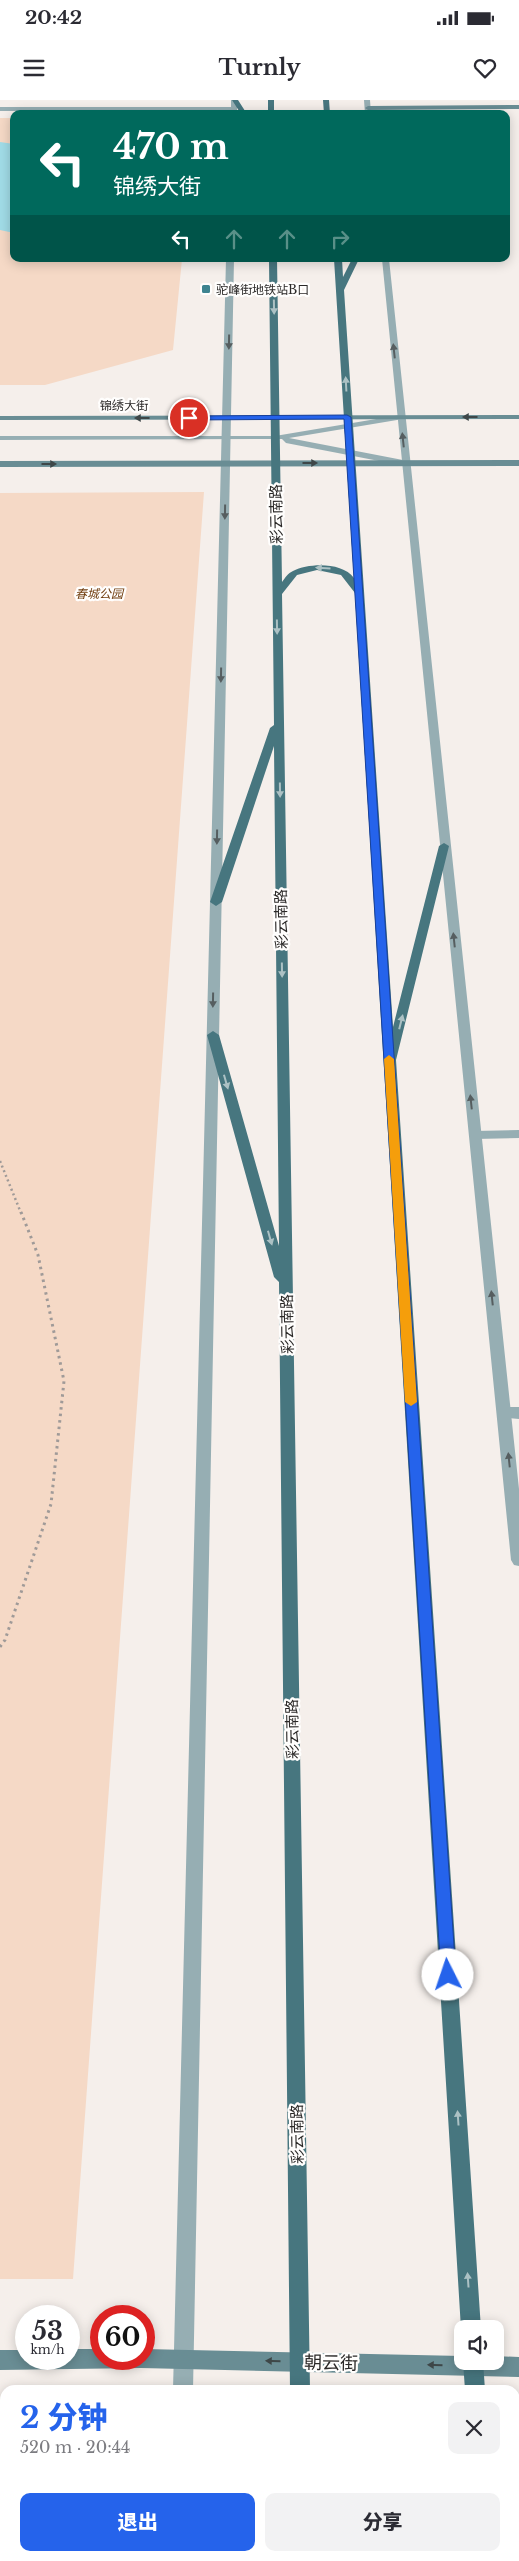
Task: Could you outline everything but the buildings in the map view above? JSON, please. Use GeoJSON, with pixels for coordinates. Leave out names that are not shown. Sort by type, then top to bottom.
{"type":"FeatureCollection","features":[{"type":"Feature","properties":{"kind":"main road"},"geometry":{"type":"LineString","coordinates":[[461,110],[480,107]]}},
{"type":"Feature","properties":{"kind":"main road"},"geometry":{"type":"LineString","coordinates":[[396,110],[519,107]]}},
{"type":"Feature","properties":{"kind":"main road","name":"彩云南路"},"geometry":{"type":"LineString","coordinates":[[273,262],[300,2385]]}},
{"type":"Feature","properties":{"kind":"main road"},"geometry":{"type":"LineString","coordinates":[[338,262],[358,596],[470,2320]]}},
{"type":"Feature","properties":{"kind":"main road"},"geometry":{"type":"LineString","coordinates":[[340,290],[354,262]]}},
{"type":"Feature","properties":{"kind":"main road"},"geometry":{"type":"LineString","coordinates":[[400,417],[519,417]]}},
{"type":"Feature","properties":{"kind":"main road","name":"锦绣大街"},"geometry":{"type":"LineString","coordinates":[[0,418],[275,418],[348,422]]}},
{"type":"Feature","properties":{"kind":"main road"},"geometry":{"type":"LineString","coordinates":[[0,464],[226,464],[350,458],[405,463],[519,463]]}},
{"type":"Feature","properties":{"kind":"main road"},"geometry":{"type":"LineString","coordinates":[[277,594],[294,573],[317,567],[344,573],[350,577],[358,596]]}},
{"type":"Feature","properties":{"kind":"main road"},"geometry":{"type":"LineString","coordinates":[[216,902],[279,718]]}},
{"type":"Feature","properties":{"kind":"main road"},"geometry":{"type":"LineString","coordinates":[[389,1070],[444,846]]}},
{"type":"Feature","properties":{"kind":"main road"},"geometry":{"type":"LineString","coordinates":[[213,1035],[286,1294]]}},
{"type":"Feature","properties":{"kind":"main road"},"geometry":{"type":"LineString","coordinates":[[0,2360],[90,2359]]}},
{"type":"Feature","properties":{"kind":"main road","name":"朝云街"},"geometry":{"type":"LineString","coordinates":[[155,2359],[454,2364]]}},
{"type":"Feature","properties":{"kind":"main road","name":"朝云街"},"geometry":{"type":"LineString","coordinates":[[504,2366],[519,2367]]}},
{"type":"Feature","properties":{"kind":"main road"},"geometry":{"type":"LineString","coordinates":[[474,2370],[475,2385]]}},
{"type":"Feature","properties":{"kind":"street"},"geometry":{"type":"LineString","coordinates":[[0,109],[117,110]]}},
{"type":"Feature","properties":{"kind":"street"},"geometry":{"type":"LineString","coordinates":[[183,2385],[230,262]]}},
{"type":"Feature","properties":{"kind":"street"},"geometry":{"type":"LineString","coordinates":[[385,262],[519,1560]]}},
{"type":"Feature","properties":{"kind":"street"},"geometry":{"type":"LineString","coordinates":[[0,438],[275,438],[348,422],[400,417]]}},
{"type":"Feature","properties":{"kind":"street"},"geometry":{"type":"LineString","coordinates":[[275,438],[350,458]]}},
{"type":"Feature","properties":{"kind":"street"},"geometry":{"type":"LineString","coordinates":[[475,1135],[519,1134]]}},
{"type":"Feature","properties":{"kind":"street"},"geometry":{"type":"LineString","coordinates":[[504,1413],[519,1413]]}},
{"type":"Feature","properties":{"kind":"path"},"geometry":{"type":"LineString","coordinates":[[0,1161],[38,1255],[64,1381],[51,1504],[5,1640],[0,1648]]}},
{"type":"Feature","properties":{"kind":"green space"},"geometry":{"type":"Polygon","coordinates":[[[0,118],[10,118],[10,262],[182,262],[173,350],[45,385],[0,385],[0,118]]]}},
{"type":"Feature","properties":{"kind":"green space","name":"春城公园"},"geometry":{"type":"Polygon","coordinates":[[[204,492],[73,2279],[0,2279],[0,493],[204,492]]]}},
{"type":"Feature","properties":{"kind":"water"},"geometry":{"type":"Polygon","coordinates":[[[0,142],[10,143],[10,232],[0,230],[0,142]]]}},
{"type":"Feature","properties":{"kind":"slow traffic"},"geometry":{"type":"LineString","coordinates":[[389,1059],[411,1402]]}},
{"type":"Feature","properties":{"kind":"place","name":"驼峰街地铁站B口"},"geometry":{"type":"Point","coordinates":[206,289]}},
{"type":"Feature","properties":{"kind":"route"},"geometry":{"type":"LineString","coordinates":[[189,418],[347,417],[448,1975]]}}]}
